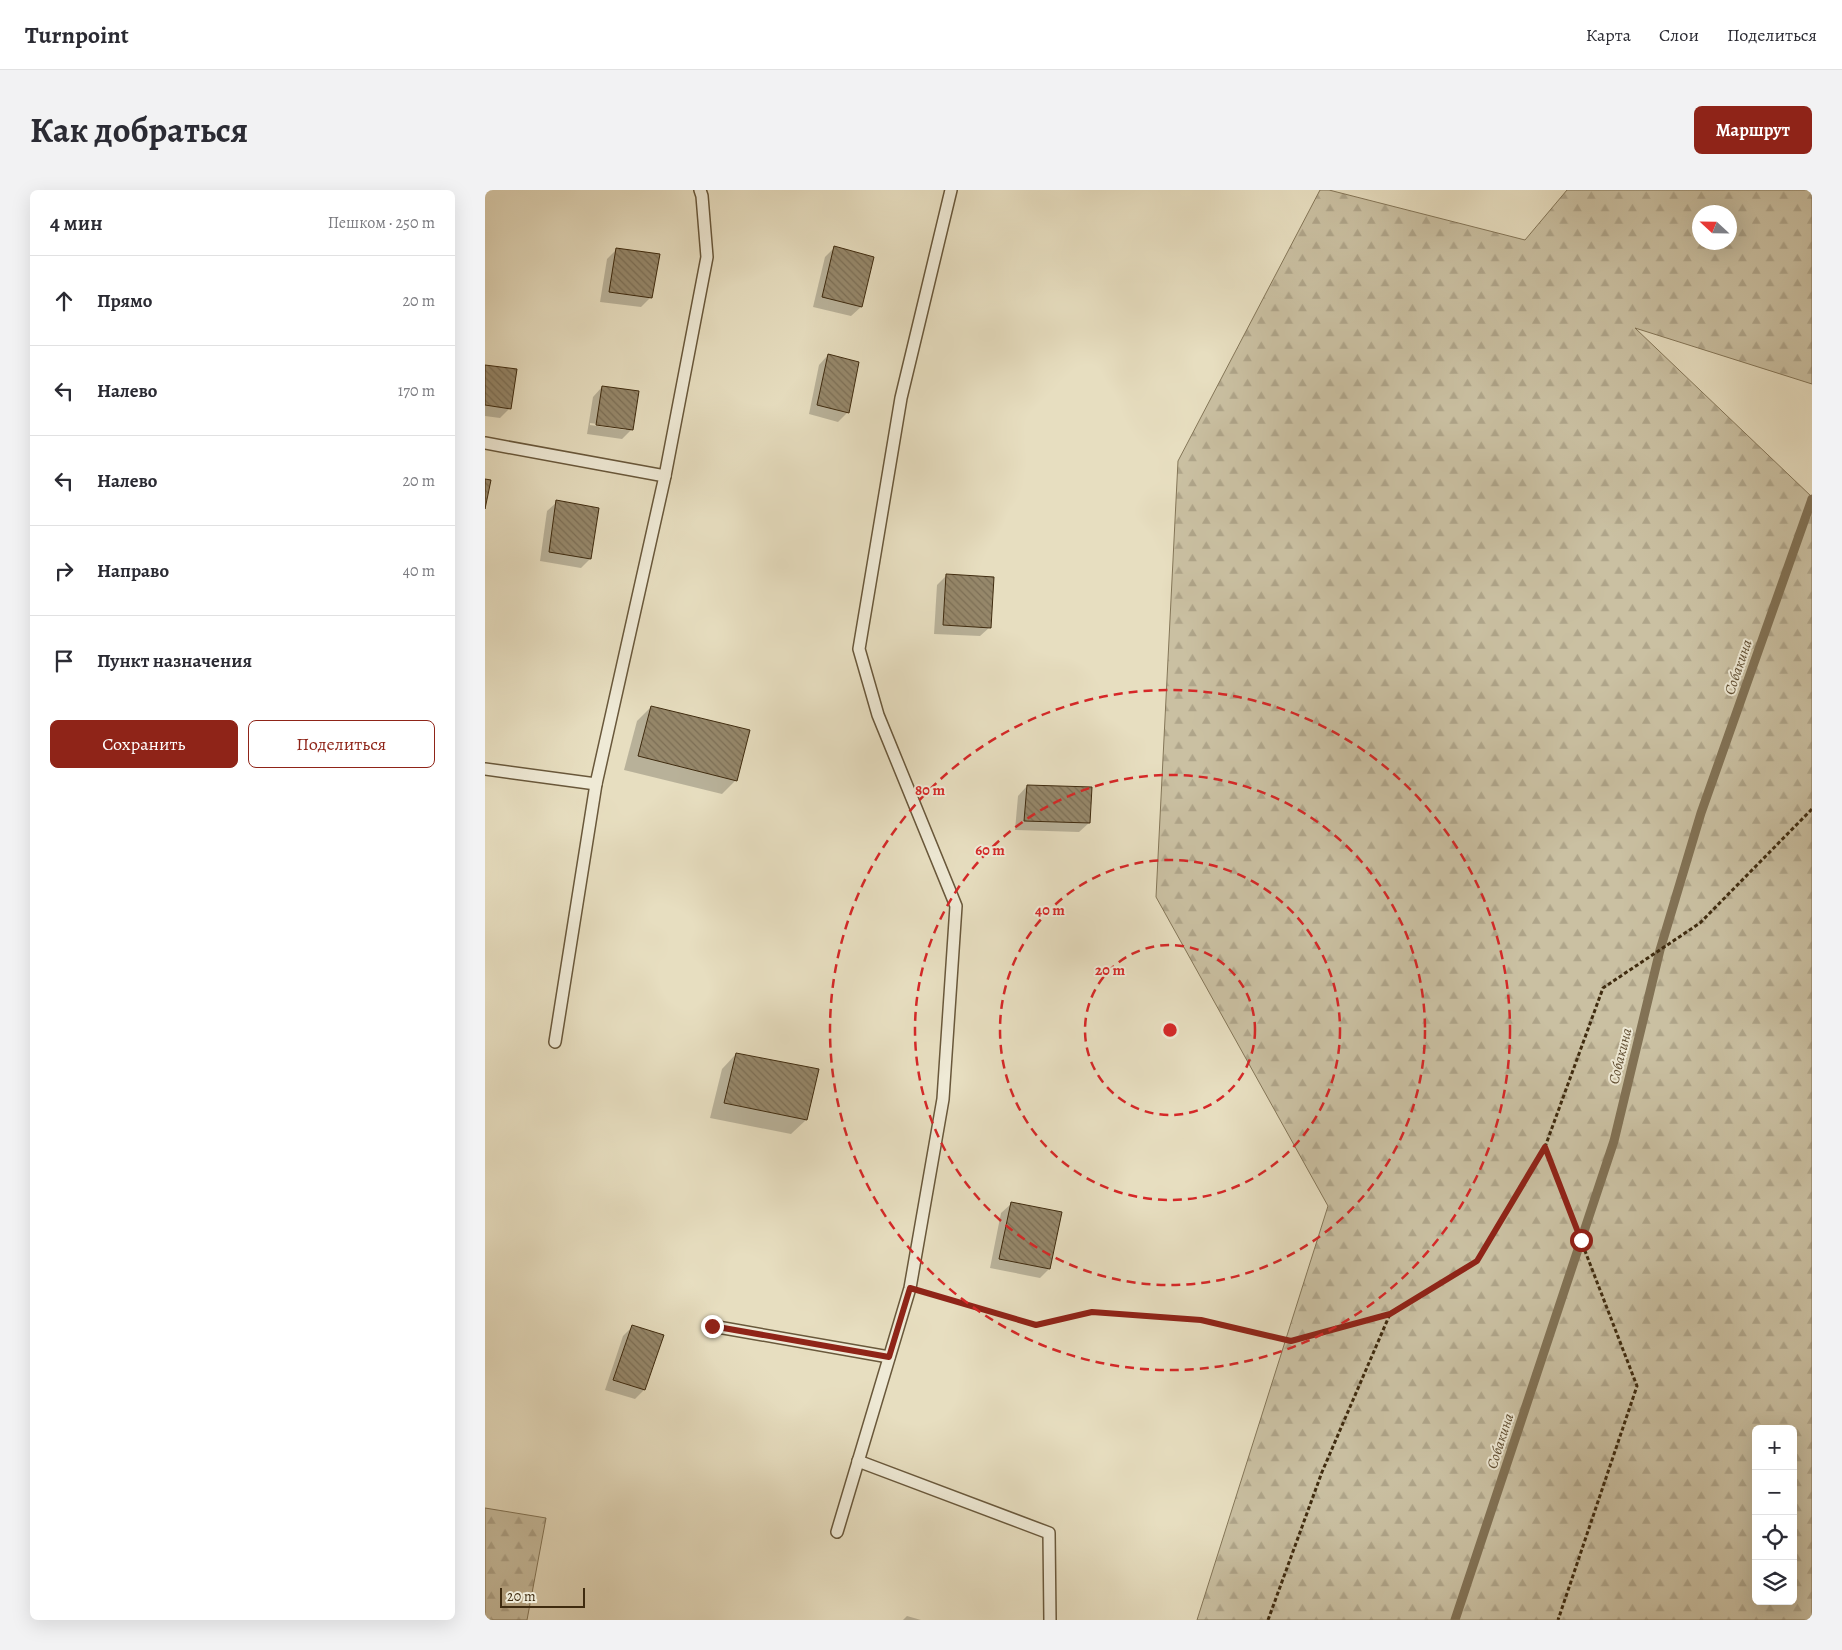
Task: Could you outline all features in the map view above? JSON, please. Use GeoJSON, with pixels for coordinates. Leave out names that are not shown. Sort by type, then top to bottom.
{"type":"FeatureCollection","features":[{"type":"Feature","properties":{"kind":"lane"},"geometry":{"type":"LineString","coordinates":[[555,1042],[596,784],[665,476],[707,257],[700,190]]}},
{"type":"Feature","properties":{"kind":"lane"},"geometry":{"type":"LineString","coordinates":[[837,1532],[910,1288],[943,1099],[956,906],[877,715],[859,649],[901,398],[951,190]]}},
{"type":"Feature","properties":{"kind":"lane"},"geometry":{"type":"LineString","coordinates":[[485,443],[665,476]]}},
{"type":"Feature","properties":{"kind":"lane"},"geometry":{"type":"LineString","coordinates":[[485,769],[596,784]]}},
{"type":"Feature","properties":{"kind":"lane"},"geometry":{"type":"LineString","coordinates":[[712,1326],[889,1357]]}},
{"type":"Feature","properties":{"kind":"lane"},"geometry":{"type":"LineString","coordinates":[[858,1461],[1049,1532],[1050,1620]]}},
{"type":"Feature","properties":{"kind":"path"},"geometry":{"type":"LineString","coordinates":[[910,1288],[1036,1325],[1092,1312],[1201,1320],[1291,1341],[1390,1314],[1477,1261],[1545,1147],[1603,988],[1700,923],[1812,809]]}},
{"type":"Feature","properties":{"kind":"path"},"geometry":{"type":"LineString","coordinates":[[1545,1147],[1637,1386],[1558,1620]]}},
{"type":"Feature","properties":{"kind":"path"},"geometry":{"type":"LineString","coordinates":[[1268,1620],[1322,1472],[1390,1314]]}},
{"type":"Feature","properties":{"kind":"green space"},"geometry":{"type":"Polygon","coordinates":[[[1320,190],[1329,190],[1525,240],[1567,190],[1812,190],[1812,384],[1635,328],[1812,497],[1812,1620],[1197,1620],[1328,1206],[1156,897],[1178,461],[1320,190]]]}},
{"type":"Feature","properties":{"kind":"green space"},"geometry":{"type":"Polygon","coordinates":[[[485,1508],[546,1518],[527,1620],[485,1620],[485,1508]]]}},
{"type":"Feature","properties":{"kind":"building"},"geometry":{"type":"Polygon","coordinates":[[[834,246],[874,257],[862,307],[822,297],[834,246]]]}},
{"type":"Feature","properties":{"kind":"building"},"geometry":{"type":"Polygon","coordinates":[[[616,248],[660,254],[652,298],[609,292],[616,248]]]}},
{"type":"Feature","properties":{"kind":"building"},"geometry":{"type":"Polygon","coordinates":[[[828,354],[859,362],[849,413],[817,405],[828,354]]]}},
{"type":"Feature","properties":{"kind":"building"},"geometry":{"type":"Polygon","coordinates":[[[485,365],[517,369],[511,409],[485,405],[485,365]]]}},
{"type":"Feature","properties":{"kind":"building"},"geometry":{"type":"Polygon","coordinates":[[[602,386],[639,391],[633,430],[596,425],[602,386]]]}},
{"type":"Feature","properties":{"kind":"building"},"geometry":{"type":"Polygon","coordinates":[[[485,479],[491,480],[485,509],[485,479]]]}},
{"type":"Feature","properties":{"kind":"building"},"geometry":{"type":"Polygon","coordinates":[[[556,500],[599,508],[591,559],[549,552],[556,500]]]}},
{"type":"Feature","properties":{"kind":"building"},"geometry":{"type":"Polygon","coordinates":[[[946,574],[994,577],[991,628],[943,625],[946,574]]]}},
{"type":"Feature","properties":{"kind":"building"},"geometry":{"type":"Polygon","coordinates":[[[651,706],[750,730],[737,781],[638,756],[651,706]]]}},
{"type":"Feature","properties":{"kind":"building"},"geometry":{"type":"Polygon","coordinates":[[[1027,785],[1092,787],[1090,823],[1024,821],[1027,785]]]}},
{"type":"Feature","properties":{"kind":"building"},"geometry":{"type":"Polygon","coordinates":[[[736,1053],[819,1069],[807,1120],[724,1103],[736,1053]]]}},
{"type":"Feature","properties":{"kind":"building"},"geometry":{"type":"Polygon","coordinates":[[[1011,1202],[1062,1212],[1050,1269],[999,1259],[1011,1202]]]}},
{"type":"Feature","properties":{"kind":"building"},"geometry":{"type":"Polygon","coordinates":[[[632,1325],[664,1335],[645,1390],[613,1380],[632,1325]]]}},
{"type":"Feature","properties":{"kind":"waterway","name":"Собакина"},"geometry":{"type":"LineString","coordinates":[[1455,1620],[1614,1141],[1660,950],[1701,813],[1812,499]]}},
{"type":"Feature","properties":{"kind":"route"},"geometry":{"type":"LineString","coordinates":[[712,1326],[889,1357],[910,1288],[1036,1325],[1092,1312],[1201,1320],[1291,1341],[1390,1314],[1477,1261],[1545,1147],[1581,1240]]}}]}
